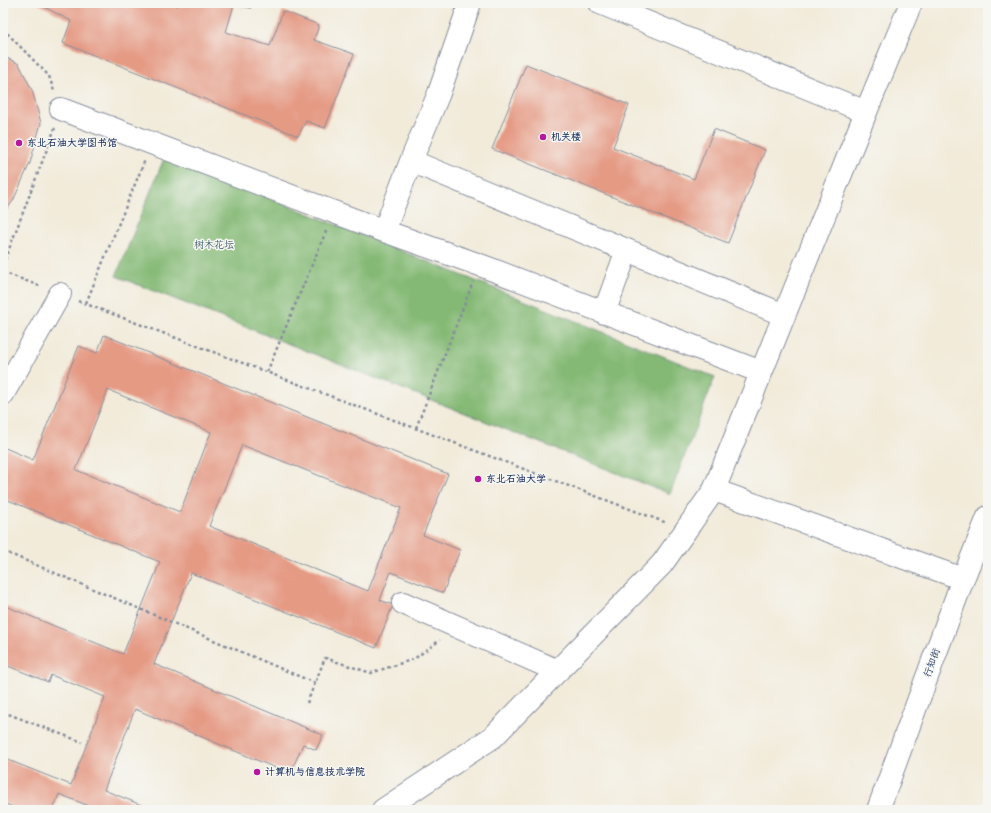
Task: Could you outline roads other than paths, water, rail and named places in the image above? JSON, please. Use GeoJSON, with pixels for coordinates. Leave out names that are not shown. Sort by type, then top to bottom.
{"type":"FeatureCollection","features":[{"type":"Feature","properties":{"kind":"street"},"geometry":{"type":"LineString","coordinates":[[384,231],[439,93],[470,3]]}},
{"type":"Feature","properties":{"kind":"street"},"geometry":{"type":"LineString","coordinates":[[600,3],[866,112]]}},
{"type":"Feature","properties":{"kind":"street"},"geometry":{"type":"LineString","coordinates":[[383,810],[493,737],[662,564],[714,490],[911,3]]}},
{"type":"Feature","properties":{"kind":"street"},"geometry":{"type":"LineString","coordinates":[[61,109],[384,231],[480,265],[761,372]]}},
{"type":"Feature","properties":{"kind":"street"},"geometry":{"type":"LineString","coordinates":[[411,161],[784,315]]}},
{"type":"Feature","properties":{"kind":"street"},"geometry":{"type":"LineString","coordinates":[[604,313],[627,250]]}},
{"type":"Feature","properties":{"kind":"street"},"geometry":{"type":"LineString","coordinates":[[3,394],[60,294]]}},
{"type":"Feature","properties":{"kind":"street"},"geometry":{"type":"LineString","coordinates":[[714,490],[963,580]]}},
{"type":"Feature","properties":{"kind":"street","name":"行知街"},"geometry":{"type":"LineString","coordinates":[[878,810],[963,580],[988,517]]}},
{"type":"Feature","properties":{"kind":"street"},"geometry":{"type":"LineString","coordinates":[[403,603],[558,671]]}},
{"type":"Feature","properties":{"kind":"place","name":"机关楼"},"geometry":{"type":"Point","coordinates":[543,137]}},
{"type":"Feature","properties":{"kind":"place","name":"东北石油大学图书馆"},"geometry":{"type":"Point","coordinates":[19,143]}},
{"type":"Feature","properties":{"kind":"place","name":"东北石油大学"},"geometry":{"type":"Point","coordinates":[478,479]}},
{"type":"Feature","properties":{"kind":"place","name":"计算机与信息技术学院"},"geometry":{"type":"Point","coordinates":[257,772]}},
{"type":"Feature","properties":{"kind":"park label","name":"树木花坛"},"geometry":{"type":"Point","coordinates":[214,245]}}]}
